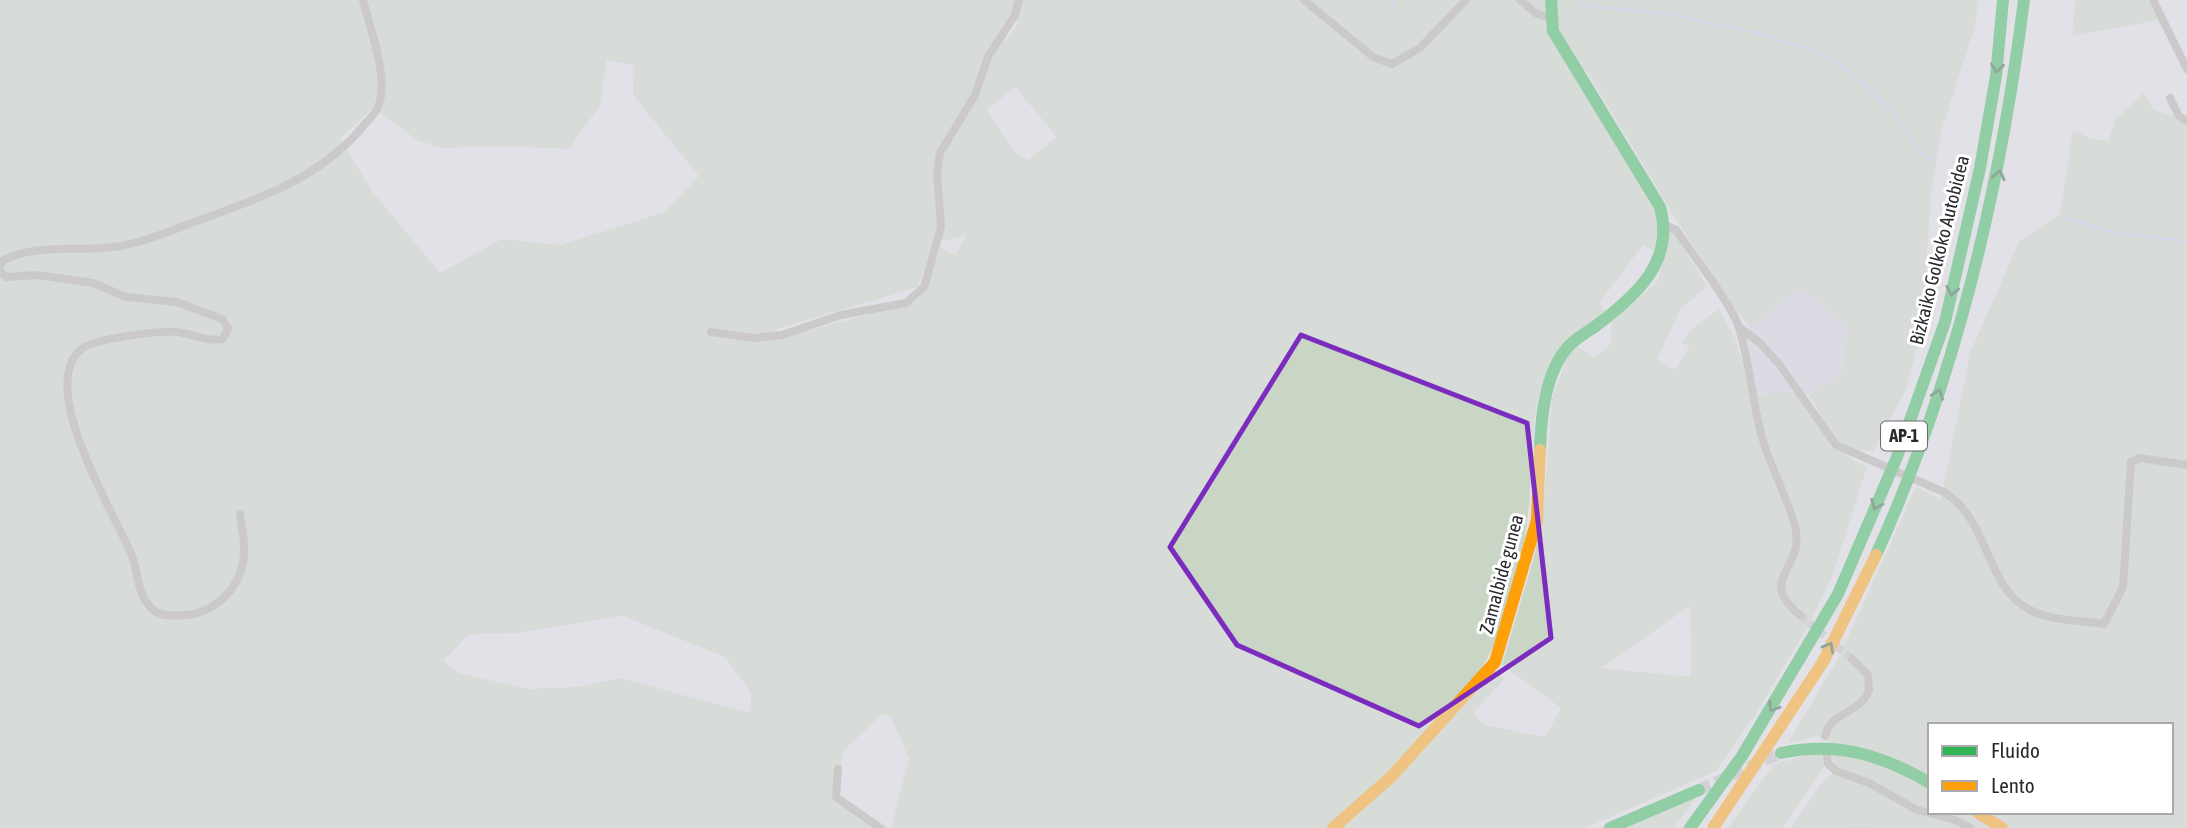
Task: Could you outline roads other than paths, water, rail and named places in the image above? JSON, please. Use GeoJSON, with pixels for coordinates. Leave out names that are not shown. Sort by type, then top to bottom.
{"type":"FeatureCollection","features":[{"type":"Feature","properties":{"kind":"main road"},"geometry":{"type":"LineString","coordinates":[[1550,0],[1550,18],[1556,37],[1653,192],[1665,225]]}},
{"type":"Feature","properties":{"kind":"main road","name":"Bizkaiko Golkoko Autobidea"},"geometry":{"type":"LineString","coordinates":[[1690,828],[1742,756],[1838,594],[1897,457],[1945,323],[1980,169],[1996,76],[2003,0]]}},
{"type":"Feature","properties":{"kind":"main road","name":"Bizkaiko Golkoko Autobidea"},"geometry":{"type":"LineString","coordinates":[[1713,828],[1803,694],[1854,604],[1914,463],[1961,329],[2000,171],[2017,73],[2024,0]]}},
{"type":"Feature","properties":{"kind":"main road","name":"Zamalbide gunea"},"geometry":{"type":"LineString","coordinates":[[1333,828],[1391,777],[1495,662],[1537,520],[1541,426],[1550,377],[1567,347],[1642,289],[1657,265],[1665,225]]}},
{"type":"Feature","properties":{"kind":"main road"},"geometry":{"type":"LineString","coordinates":[[1781,753],[1822,745],[1854,748],[1883,757],[1928,782]]}},
{"type":"Feature","properties":{"kind":"main road"},"geometry":{"type":"LineString","coordinates":[[1610,828],[1699,790]]}},
{"type":"Feature","properties":{"kind":"main road"},"geometry":{"type":"LineString","coordinates":[[1980,814],[2002,828]]}},
{"type":"Feature","properties":{"kind":"street"},"geometry":{"type":"LineString","coordinates":[[240,514],[244,558],[224,599],[197,614],[169,616],[155,611],[140,590],[131,553],[89,467],[76,423],[67,372],[72,359],[84,347],[94,344],[175,332],[212,341],[223,339],[228,328],[222,318],[177,302],[126,297],[93,283],[51,277],[6,277],[0,270],[2,261],[12,255],[58,248],[113,247],[158,236],[267,196],[322,165],[346,145],[377,110],[383,86],[363,0]]}},
{"type":"Feature","properties":{"kind":"street"},"geometry":{"type":"LineString","coordinates":[[711,332],[754,338],[782,335],[841,315],[906,303],[919,295],[924,287],[941,227],[937,174],[940,153],[975,95],[988,57],[1015,15],[1019,0]]}},
{"type":"Feature","properties":{"kind":"street"},"geometry":{"type":"LineString","coordinates":[[1304,0],[1373,57],[1392,64],[1420,48],[1466,0]]}},
{"type":"Feature","properties":{"kind":"street"},"geometry":{"type":"LineString","coordinates":[[1520,0],[1537,14],[1550,18]]}},
{"type":"Feature","properties":{"kind":"street"},"geometry":{"type":"LineString","coordinates":[[2153,0],[2187,68]]}},
{"type":"Feature","properties":{"kind":"street"},"geometry":{"type":"LineString","coordinates":[[2170,97],[2179,116],[2187,121]]}},
{"type":"Feature","properties":{"kind":"street"},"geometry":{"type":"LineString","coordinates":[[1665,225],[1676,230],[1739,327],[1759,342],[1779,364],[1816,414],[1830,439],[1852,453],[1946,493],[1959,502],[1972,518],[2005,587],[2022,605],[2040,614],[2104,624],[2123,587],[2131,462],[2140,458],[2187,465]]}},
{"type":"Feature","properties":{"kind":"street"},"geometry":{"type":"LineString","coordinates":[[1739,327],[1762,438],[1786,499],[1797,539],[1794,557],[1780,579],[1780,593],[1787,605],[1800,615]]}},
{"type":"Feature","properties":{"kind":"street"},"geometry":{"type":"LineString","coordinates":[[1825,736],[1830,724],[1863,703],[1869,690],[1867,675],[1852,659]]}},
{"type":"Feature","properties":{"kind":"street"},"geometry":{"type":"LineString","coordinates":[[1826,750],[1828,764],[1836,771],[1869,783],[1917,810],[1928,813]]}},
{"type":"Feature","properties":{"kind":"street"},"geometry":{"type":"LineString","coordinates":[[838,769],[836,797],[880,828]]}},
{"type":"Feature","properties":{"kind":"street"},"geometry":{"type":"LineString","coordinates":[[1932,814],[1955,820],[1970,828]]}},
{"type":"Feature","properties":{"kind":"waterway"},"geometry":{"type":"LineString","coordinates":[[1393,0],[1394,6]]}},
{"type":"Feature","properties":{"kind":"waterway"},"geometry":{"type":"LineString","coordinates":[[1580,5],[1668,14],[1758,33],[1821,53],[1849,71],[1889,109],[1920,151],[1931,160]]}},
{"type":"Feature","properties":{"kind":"waterway"},"geometry":{"type":"LineString","coordinates":[[2068,218],[2115,233],[2187,241]]}},
{"type":"Feature","properties":{"kind":"waterway"},"geometry":{"type":"LineString","coordinates":[[1852,828],[1866,828]]}},
{"type":"Feature","properties":{"kind":"tunnel"},"geometry":{"type":"LineString","coordinates":[[1800,615],[1852,659]]}},
{"type":"Feature","properties":{"kind":"tunnel"},"geometry":{"type":"LineString","coordinates":[[1699,790],[1781,753]]}}]}
